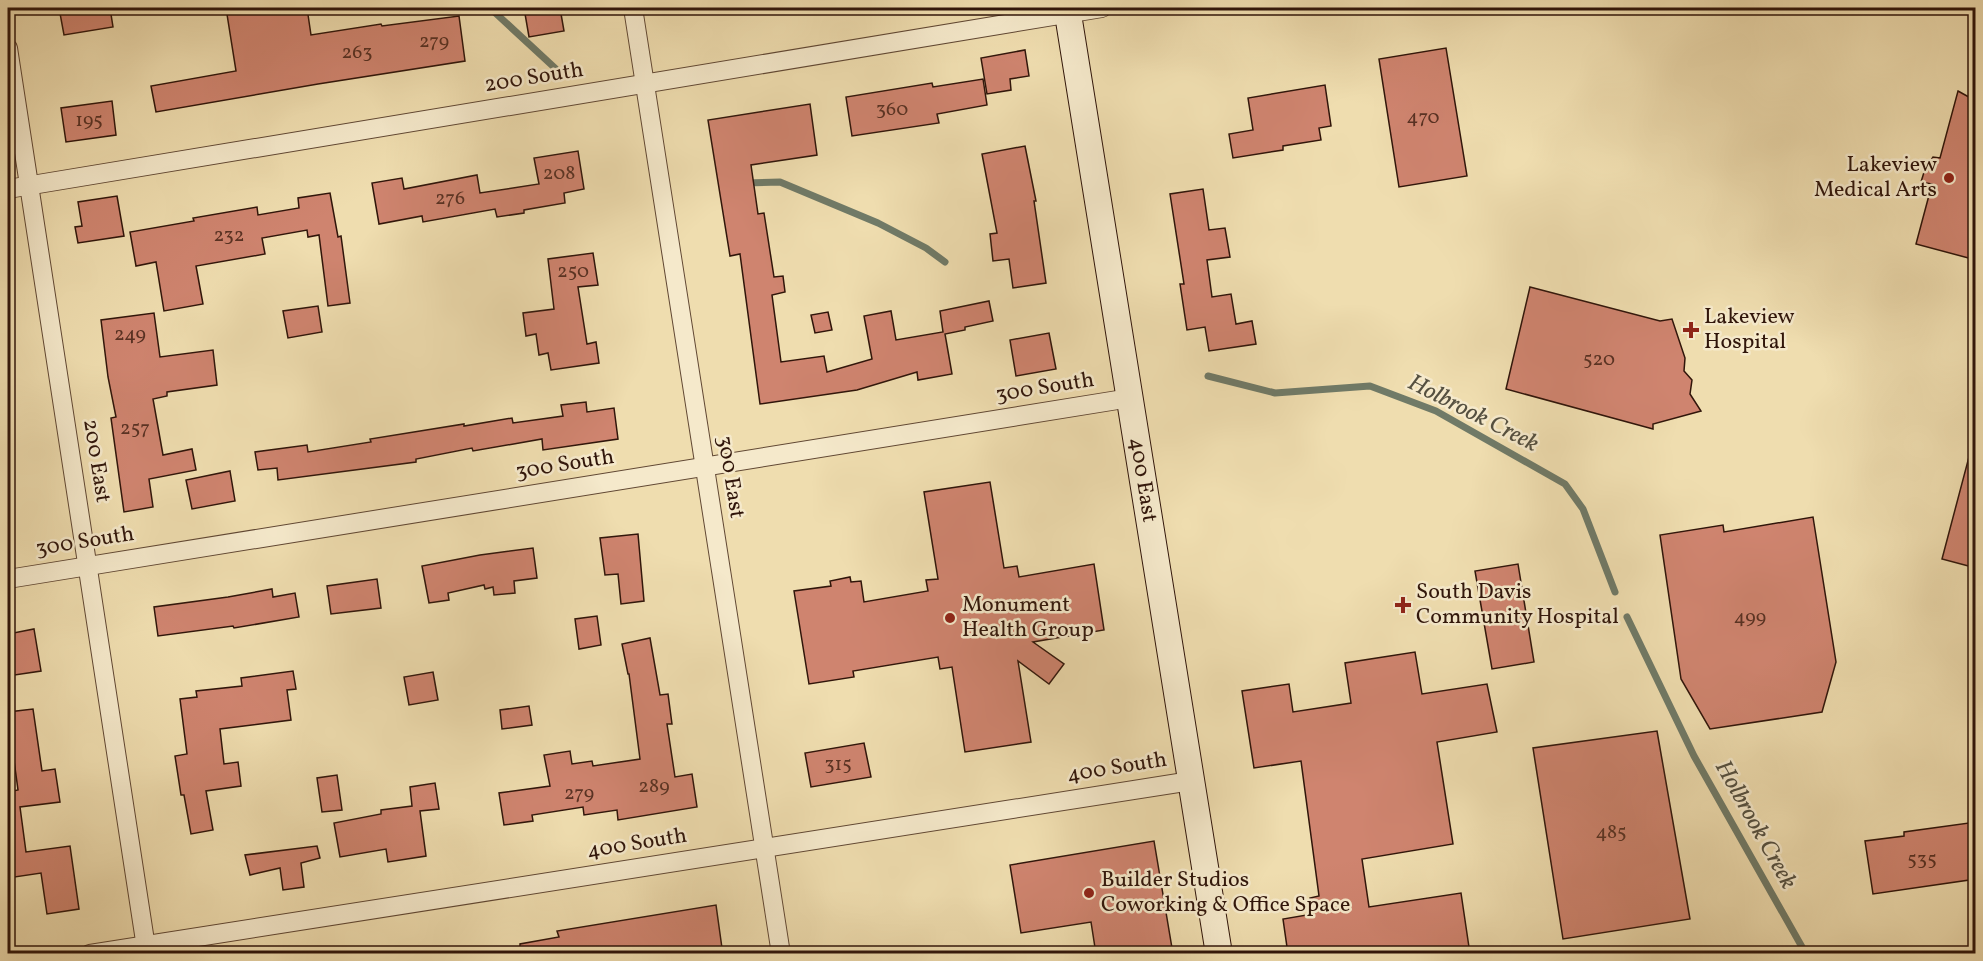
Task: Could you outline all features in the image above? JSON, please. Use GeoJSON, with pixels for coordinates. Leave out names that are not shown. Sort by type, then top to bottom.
{"type":"FeatureCollection","features":[{"type":"Feature","properties":{"kind":"main road","name":"400 East"},"geometry":{"type":"LineString","coordinates":[[1068,10],[1219,954]]}},
{"type":"Feature","properties":{"kind":"street","name":"300 East"},"geometry":{"type":"LineString","coordinates":[[633,8],[781,954]]}},
{"type":"Feature","properties":{"kind":"street","name":"200 South"},"geometry":{"type":"LineString","coordinates":[[8,189],[644,84],[1068,10],[1102,8]]}},
{"type":"Feature","properties":{"kind":"street","name":"200 East"},"geometry":{"type":"LineString","coordinates":[[8,48],[147,949]]}},
{"type":"Feature","properties":{"kind":"street","name":"300 South"},"geometry":{"type":"LineString","coordinates":[[8,579],[1130,398]]}},
{"type":"Feature","properties":{"kind":"street","name":"400 South"},"geometry":{"type":"LineString","coordinates":[[90,954],[147,949],[1191,781]]}},
{"type":"Feature","properties":{"kind":"building"},"geometry":{"type":"Polygon","coordinates":[[[59,8],[110,8],[113,27],[64,35],[59,8]]]}},
{"type":"Feature","properties":{"kind":"building"},"geometry":{"type":"Polygon","coordinates":[[[226,8],[307,8],[311,35],[381,24],[382,26],[459,16],[465,61],[156,112],[151,86],[236,71],[226,8]]]}},
{"type":"Feature","properties":{"kind":"building"},"geometry":{"type":"Polygon","coordinates":[[[524,8],[560,8],[564,31],[529,37],[524,8]]]}},
{"type":"Feature","properties":{"kind":"building"},"geometry":{"type":"Polygon","coordinates":[[[1446,48],[1467,176],[1399,187],[1379,59],[1446,48]]]}},
{"type":"Feature","properties":{"kind":"building"},"geometry":{"type":"Polygon","coordinates":[[[1025,50],[1029,76],[1010,79],[1011,90],[987,94],[981,58],[1025,50]]]}},
{"type":"Feature","properties":{"kind":"building"},"geometry":{"type":"Polygon","coordinates":[[[983,79],[987,105],[937,114],[939,123],[852,136],[846,97],[932,83],[933,87],[983,79]]]}},
{"type":"Feature","properties":{"kind":"building"},"geometry":{"type":"Polygon","coordinates":[[[1325,85],[1331,126],[1319,128],[1321,140],[1283,146],[1283,150],[1233,158],[1229,134],[1253,130],[1248,98],[1325,85]]]}},
{"type":"Feature","properties":{"kind":"building","name":"Lakeview Medical Arts"},"geometry":{"type":"Polygon","coordinates":[[[1958,91],[1976,101],[1976,260],[1916,244],[1932,184],[1921,182],[1925,169],[1933,157],[1940,158],[1958,91]]]}},
{"type":"Feature","properties":{"kind":"building"},"geometry":{"type":"Polygon","coordinates":[[[112,101],[116,135],[66,142],[61,108],[112,101]]]}},
{"type":"Feature","properties":{"kind":"building"},"geometry":{"type":"Polygon","coordinates":[[[810,104],[817,155],[751,165],[758,214],[764,213],[774,277],[783,276],[785,292],[772,295],[781,362],[824,356],[827,372],[872,359],[864,316],[891,311],[896,340],[943,332],[940,311],[989,301],[993,321],[945,334],[952,374],[918,380],[917,372],[857,390],[760,404],[740,254],[730,256],[708,120],[810,104]]]}},
{"type":"Feature","properties":{"kind":"building"},"geometry":{"type":"Polygon","coordinates":[[[1025,146],[1036,201],[1034,201],[1046,283],[1013,288],[1009,259],[993,261],[990,234],[997,233],[982,154],[1025,146]]]}},
{"type":"Feature","properties":{"kind":"building"},"geometry":{"type":"Polygon","coordinates":[[[578,151],[584,189],[564,193],[565,203],[497,217],[495,209],[423,222],[422,216],[379,224],[372,183],[402,178],[404,189],[477,175],[480,193],[539,184],[534,158],[578,151]]]}},
{"type":"Feature","properties":{"kind":"building"},"geometry":{"type":"Polygon","coordinates":[[[1203,189],[1209,230],[1225,228],[1230,257],[1207,260],[1212,297],[1231,294],[1236,324],[1252,321],[1256,344],[1209,351],[1205,327],[1187,330],[1180,284],[1184,284],[1170,194],[1203,189]]]}},
{"type":"Feature","properties":{"kind":"building"},"geometry":{"type":"Polygon","coordinates":[[[330,193],[338,237],[341,236],[350,303],[328,306],[319,235],[308,237],[307,230],[262,238],[265,254],[196,266],[203,304],[164,311],[156,262],[136,266],[130,232],[257,207],[258,215],[299,208],[298,198],[330,193]]]}},
{"type":"Feature","properties":{"kind":"building"},"geometry":{"type":"Polygon","coordinates":[[[117,196],[124,236],[78,243],[75,227],[82,226],[78,202],[117,196]]]}},
{"type":"Feature","properties":{"kind":"building"},"geometry":{"type":"Polygon","coordinates":[[[593,253],[598,285],[578,287],[587,344],[596,342],[599,363],[551,370],[548,353],[539,355],[536,334],[526,336],[523,313],[554,309],[548,259],[593,253]]]}},
{"type":"Feature","properties":{"kind":"building"},"geometry":{"type":"Polygon","coordinates":[[[1530,287],[1660,321],[1672,319],[1685,358],[1684,371],[1692,380],[1690,394],[1701,411],[1653,424],[1653,429],[1506,389],[1530,287]]]}},
{"type":"Feature","properties":{"kind":"building"},"geometry":{"type":"Polygon","coordinates":[[[318,306],[322,332],[288,338],[283,311],[318,306]]]}},
{"type":"Feature","properties":{"kind":"building"},"geometry":{"type":"Polygon","coordinates":[[[828,312],[832,330],[815,333],[811,315],[828,312]]]}},
{"type":"Feature","properties":{"kind":"building"},"geometry":{"type":"Polygon","coordinates":[[[154,313],[160,357],[213,350],[217,385],[167,392],[167,396],[153,399],[163,455],[192,449],[196,470],[149,479],[153,507],[124,512],[111,418],[116,417],[101,320],[154,313]]]}},
{"type":"Feature","properties":{"kind":"building"},"geometry":{"type":"Polygon","coordinates":[[[1049,333],[1056,369],[1016,376],[1010,340],[1049,333]]]}},
{"type":"Feature","properties":{"kind":"building"},"geometry":{"type":"Polygon","coordinates":[[[586,402],[587,412],[614,408],[618,439],[543,450],[542,439],[473,451],[472,448],[416,459],[416,462],[278,480],[277,468],[258,470],[255,452],[307,445],[308,452],[371,442],[370,439],[464,424],[464,426],[512,418],[513,423],[563,416],[561,405],[586,402]]]}},
{"type":"Feature","properties":{"kind":"building"},"geometry":{"type":"Polygon","coordinates":[[[1970,453],[1976,454],[1976,568],[1942,559],[1970,453]]]}},
{"type":"Feature","properties":{"kind":"building"},"geometry":{"type":"Polygon","coordinates":[[[230,471],[235,501],[192,509],[186,480],[230,471]]]}},
{"type":"Feature","properties":{"kind":"building","name":"Monument Health Group"},"geometry":{"type":"Polygon","coordinates":[[[990,482],[1004,568],[1017,566],[1019,577],[1094,564],[1104,630],[1033,642],[1064,664],[1049,684],[1018,661],[1031,742],[965,752],[952,667],[940,669],[938,657],[853,671],[854,677],[809,684],[794,591],[831,586],[830,581],[850,577],[851,582],[861,581],[864,602],[928,591],[926,580],[938,579],[924,492],[990,482]]]}},
{"type":"Feature","properties":{"kind":"building"},"geometry":{"type":"Polygon","coordinates":[[[1813,517],[1836,662],[1822,712],[1710,729],[1681,679],[1660,535],[1723,525],[1724,532],[1813,517]]]}},
{"type":"Feature","properties":{"kind":"building"},"geometry":{"type":"Polygon","coordinates":[[[638,534],[644,601],[621,604],[618,574],[605,575],[600,538],[638,534]]]}},
{"type":"Feature","properties":{"kind":"building"},"geometry":{"type":"Polygon","coordinates":[[[533,548],[537,578],[514,581],[515,593],[494,595],[493,587],[485,589],[484,585],[448,593],[449,600],[429,603],[422,566],[533,548]]]}},
{"type":"Feature","properties":{"kind":"building"},"geometry":{"type":"Polygon","coordinates":[[[1518,564],[1534,662],[1492,669],[1475,571],[1518,564]]]}},
{"type":"Feature","properties":{"kind":"building"},"geometry":{"type":"Polygon","coordinates":[[[377,579],[381,608],[331,614],[327,586],[377,579]]]}},
{"type":"Feature","properties":{"kind":"building"},"geometry":{"type":"Polygon","coordinates":[[[272,589],[273,597],[295,593],[299,617],[234,628],[233,626],[158,636],[154,607],[272,589]]]}},
{"type":"Feature","properties":{"kind":"building"},"geometry":{"type":"Polygon","coordinates":[[[597,616],[601,645],[579,649],[575,619],[597,616]]]}},
{"type":"Feature","properties":{"kind":"building"},"geometry":{"type":"Polygon","coordinates":[[[34,629],[41,671],[8,676],[8,634],[34,629]]]}},
{"type":"Feature","properties":{"kind":"building"},"geometry":{"type":"Polygon","coordinates":[[[650,638],[660,695],[668,694],[672,724],[667,724],[675,777],[692,774],[697,807],[618,820],[617,810],[584,815],[583,807],[532,815],[533,821],[504,825],[499,793],[550,786],[544,755],[570,751],[572,764],[592,761],[593,766],[640,759],[629,674],[622,644],[650,638]]]}},
{"type":"Feature","properties":{"kind":"building"},"geometry":{"type":"Polygon","coordinates":[[[1415,652],[1422,694],[1487,684],[1497,732],[1437,742],[1453,844],[1362,859],[1369,907],[1461,893],[1470,954],[1288,954],[1283,919],[1313,914],[1310,898],[1319,896],[1301,761],[1254,768],[1242,691],[1289,684],[1293,712],[1351,703],[1345,663],[1415,652]]]}},
{"type":"Feature","properties":{"kind":"building"},"geometry":{"type":"Polygon","coordinates":[[[293,671],[296,689],[287,690],[291,720],[220,729],[224,764],[238,762],[241,786],[206,791],[213,830],[191,834],[184,795],[181,795],[175,756],[187,754],[180,699],[197,697],[196,691],[242,686],[241,678],[293,671]]]}},
{"type":"Feature","properties":{"kind":"building"},"geometry":{"type":"Polygon","coordinates":[[[433,672],[438,700],[409,705],[404,677],[433,672]]]}},
{"type":"Feature","properties":{"kind":"building"},"geometry":{"type":"Polygon","coordinates":[[[529,706],[532,725],[502,729],[500,710],[529,706]]]}},
{"type":"Feature","properties":{"kind":"building"},"geometry":{"type":"Polygon","coordinates":[[[33,709],[42,771],[55,769],[60,802],[20,807],[26,852],[70,846],[79,909],[47,914],[41,873],[8,878],[8,792],[18,790],[13,753],[8,753],[8,712],[33,709]]]}},
{"type":"Feature","properties":{"kind":"building"},"geometry":{"type":"Polygon","coordinates":[[[1657,731],[1690,919],[1563,939],[1533,748],[1657,731]]]}},
{"type":"Feature","properties":{"kind":"building"},"geometry":{"type":"Polygon","coordinates":[[[864,743],[871,777],[811,787],[805,753],[864,743]]]}},
{"type":"Feature","properties":{"kind":"building"},"geometry":{"type":"Polygon","coordinates":[[[337,775],[342,810],[322,812],[317,778],[337,775]]]}},
{"type":"Feature","properties":{"kind":"building"},"geometry":{"type":"Polygon","coordinates":[[[435,783],[439,809],[420,811],[426,856],[388,862],[386,849],[340,857],[334,823],[381,814],[381,810],[412,806],[410,787],[435,783]]]}},
{"type":"Feature","properties":{"kind":"building"},"geometry":{"type":"Polygon","coordinates":[[[1976,822],[1976,879],[1873,894],[1865,841],[1904,836],[1904,832],[1976,822]]]}},
{"type":"Feature","properties":{"kind":"building","name":"Builder Studios Coworking & Office Space"},"geometry":{"type":"Polygon","coordinates":[[[1154,841],[1173,954],[1096,954],[1091,922],[1021,933],[1010,865],[1154,841]]]}},
{"type":"Feature","properties":{"kind":"building"},"geometry":{"type":"Polygon","coordinates":[[[317,846],[320,858],[301,863],[304,887],[283,890],[280,868],[250,875],[245,855],[317,846]]]}},
{"type":"Feature","properties":{"kind":"building"},"geometry":{"type":"Polygon","coordinates":[[[716,905],[722,948],[681,954],[656,954],[656,949],[629,954],[520,954],[520,944],[559,937],[557,931],[716,905]]]}},
{"type":"Feature","properties":{"kind":"waterway","name":"Holbrook Creek"},"geometry":{"type":"LineString","coordinates":[[490,8],[556,69]]}},
{"type":"Feature","properties":{"kind":"waterway","name":"Holbrook Creek"},"geometry":{"type":"LineString","coordinates":[[745,183],[780,182],[878,223],[926,248],[945,262]]}},
{"type":"Feature","properties":{"kind":"waterway","name":"Holbrook Creek"},"geometry":{"type":"LineString","coordinates":[[1208,376],[1275,393],[1370,386],[1436,411],[1565,484],[1583,509],[1615,592]]}},
{"type":"Feature","properties":{"kind":"waterway","name":"Holbrook Creek"},"geometry":{"type":"LineString","coordinates":[[1627,617],[1694,756],[1806,954]]}},
{"type":"Feature","properties":{"kind":"place","name":"Lakeview Medical Arts"},"geometry":{"type":"Point","coordinates":[1949,178]}},
{"type":"Feature","properties":{"kind":"place","name":"Lakeview Hospital"},"geometry":{"type":"Point","coordinates":[1691,330]}},
{"type":"Feature","properties":{"kind":"place","name":"South Davis Community Hospital"},"geometry":{"type":"Point","coordinates":[1403,605]}},
{"type":"Feature","properties":{"kind":"place","name":"Monument Health Group"},"geometry":{"type":"Point","coordinates":[950,618]}},
{"type":"Feature","properties":{"kind":"place","name":"Builder Studios Coworking & Office Space"},"geometry":{"type":"Point","coordinates":[1089,893]}}]}
